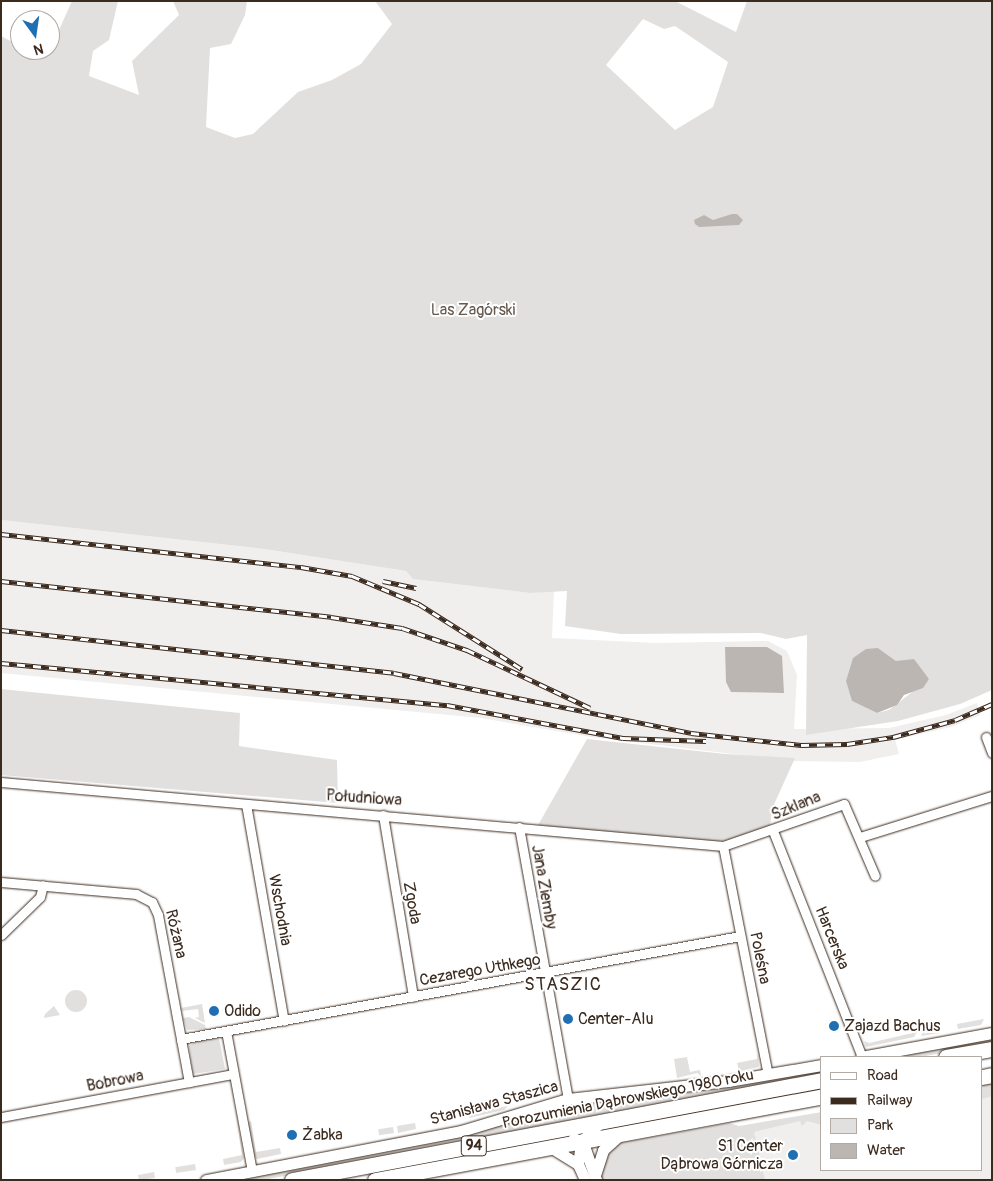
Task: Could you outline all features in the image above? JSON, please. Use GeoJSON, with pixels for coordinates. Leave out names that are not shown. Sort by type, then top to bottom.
{"type":"FeatureCollection","features":[{"type":"Feature","properties":{"kind":"main road"},"geometry":{"type":"LineString","coordinates":[[952,1056],[992,1049]]}},
{"type":"Feature","properties":{"kind":"main road","name":"Porozumienia Dąbrowskiego 1980 roku"},"geometry":{"type":"LineString","coordinates":[[292,1180],[820,1080]]}},
{"type":"Feature","properties":{"kind":"main road","name":"Porozumienia Dąbrowskiego 1980 roku"},"geometry":{"type":"LineString","coordinates":[[375,1180],[820,1096]]}},
{"type":"Feature","properties":{"kind":"main road"},"geometry":{"type":"LineString","coordinates":[[770,1106],[820,1104]]}},
{"type":"Feature","properties":{"kind":"street"},"geometry":{"type":"LineString","coordinates":[[986,737],[992,753]]}},
{"type":"Feature","properties":{"kind":"street","name":"Południowa"},"geometry":{"type":"LineString","coordinates":[[1,782],[723,846]]}},
{"type":"Feature","properties":{"kind":"street"},"geometry":{"type":"LineString","coordinates":[[860,837],[992,796]]}},
{"type":"Feature","properties":{"kind":"street","name":"Wschodnia"},"geometry":{"type":"LineString","coordinates":[[246,804],[284,1021]]}},
{"type":"Feature","properties":{"kind":"street","name":"Szklana"},"geometry":{"type":"LineString","coordinates":[[723,846],[773,831],[844,804],[860,837],[875,876]]}},
{"type":"Feature","properties":{"kind":"street","name":"Zgoda"},"geometry":{"type":"LineString","coordinates":[[383,815],[413,997]]}},
{"type":"Feature","properties":{"kind":"street","name":"Jana Ziemby"},"geometry":{"type":"LineString","coordinates":[[519,827],[568,1099]]}},
{"type":"Feature","properties":{"kind":"street","name":"Harcerska"},"geometry":{"type":"LineString","coordinates":[[773,831],[861,1056]]}},
{"type":"Feature","properties":{"kind":"street","name":"Poleśna"},"geometry":{"type":"LineString","coordinates":[[723,846],[768,1075]]}},
{"type":"Feature","properties":{"kind":"street","name":"Różana"},"geometry":{"type":"LineString","coordinates":[[1,882],[136,894],[152,902],[158,915],[189,1082]]}},
{"type":"Feature","properties":{"kind":"street"},"geometry":{"type":"LineString","coordinates":[[1,934],[40,898],[44,885]]}},
{"type":"Feature","properties":{"kind":"street","name":"Cezarego Uthkego"},"geometry":{"type":"LineString","coordinates":[[181,1039],[740,936]]}},
{"type":"Feature","properties":{"kind":"street"},"geometry":{"type":"LineString","coordinates":[[226,1031],[252,1171]]}},
{"type":"Feature","properties":{"kind":"street"},"geometry":{"type":"LineString","coordinates":[[866,1056],[992,1033]]}},
{"type":"Feature","properties":{"kind":"street","name":"Stanisława Staszica"},"geometry":{"type":"LineString","coordinates":[[206,1180],[461,1131],[568,1099],[768,1075],[820,1065]]}},
{"type":"Feature","properties":{"kind":"street","name":"Bobrowa"},"geometry":{"type":"LineString","coordinates":[[1,1117],[234,1074]]}},
{"type":"Feature","properties":{"kind":"street"},"geometry":{"type":"LineString","coordinates":[[578,1164],[581,1142],[600,1122]]}},
{"type":"Feature","properties":{"kind":"street"},"geometry":{"type":"LineString","coordinates":[[559,1130],[581,1142],[592,1178]]}},
{"type":"Feature","properties":{"kind":"street"},"geometry":{"type":"LineString","coordinates":[[592,1178],[603,1150],[621,1134]]}},
{"type":"Feature","properties":{"kind":"street"},"geometry":{"type":"LineString","coordinates":[[552,1148],[578,1164],[592,1178]]}},
{"type":"Feature","properties":{"kind":"shaded area"},"geometry":{"type":"Polygon","coordinates":[[[1,520],[264,549],[406,571],[414,579],[530,593],[554,591],[552,638],[655,643],[768,641],[787,651],[797,675],[794,729],[889,728],[946,715],[977,703],[980,715],[951,727],[895,740],[899,754],[860,762],[790,761],[591,737],[481,718],[1,673],[1,520]]]}},
{"type":"Feature","properties":{"kind":"shaded area"},"geometry":{"type":"Polygon","coordinates":[[[992,1082],[992,1180],[762,1180],[749,1129],[820,1116],[820,1171],[983,1171],[983,1084],[992,1082]]]}},
{"type":"Feature","properties":{"kind":"green space","name":"Las Zagórski"},"geometry":{"type":"Polygon","coordinates":[[[72,1],[118,1],[109,40],[93,51],[89,76],[139,95],[132,61],[179,15],[173,1],[247,1],[245,15],[231,44],[210,48],[206,127],[235,138],[253,134],[298,92],[332,80],[361,64],[392,24],[375,1],[675,1],[736,32],[747,1],[992,1],[992,690],[960,704],[898,721],[806,735],[807,635],[786,639],[761,633],[621,634],[565,626],[567,591],[530,593],[413,579],[406,571],[264,549],[1,520],[1,36],[10,41],[10,60],[60,60],[60,28],[72,1]],[[643,19],[606,65],[675,130],[713,107],[728,62],[675,26],[664,29],[643,19]],[[878,648],[852,701],[877,713],[889,710],[929,679],[921,670],[896,661],[878,648]]]}},
{"type":"Feature","properties":{"kind":"green space"},"geometry":{"type":"Polygon","coordinates":[[[1,689],[240,713],[239,746],[337,760],[338,803],[1,775],[1,689]]]}},
{"type":"Feature","properties":{"kind":"green space"},"geometry":{"type":"Polygon","coordinates":[[[587,739],[725,754],[795,758],[772,809],[770,827],[724,842],[537,827],[587,739]]]}},
{"type":"Feature","properties":{"kind":"green space"},"geometry":{"type":"Polygon","coordinates":[[[76,990],[84,993],[87,1001],[84,1009],[76,1012],[68,1009],[65,1001],[68,993],[76,990]]]}},
{"type":"Feature","properties":{"kind":"green space"},"geometry":{"type":"Polygon","coordinates":[[[202,1004],[205,1023],[195,1018],[199,1017],[198,1009],[182,1011],[181,1008],[202,1004]]]}},
{"type":"Feature","properties":{"kind":"green space"},"geometry":{"type":"Polygon","coordinates":[[[54,1006],[60,1015],[44,1018],[45,1014],[54,1006]]]}},
{"type":"Feature","properties":{"kind":"green space"},"geometry":{"type":"Polygon","coordinates":[[[189,1017],[205,1025],[206,1029],[187,1030],[183,1018],[189,1017]]]}},
{"type":"Feature","properties":{"kind":"green space"},"geometry":{"type":"Polygon","coordinates":[[[984,1019],[981,1025],[958,1029],[957,1024],[984,1019]]]}},
{"type":"Feature","properties":{"kind":"green space"},"geometry":{"type":"Polygon","coordinates":[[[931,1027],[940,1033],[921,1036],[924,1030],[931,1027]]]}},
{"type":"Feature","properties":{"kind":"green space"},"geometry":{"type":"Polygon","coordinates":[[[917,1032],[914,1037],[866,1047],[864,1041],[869,1043],[917,1032]]]}},
{"type":"Feature","properties":{"kind":"green space"},"geometry":{"type":"Polygon","coordinates":[[[992,1037],[992,1044],[976,1047],[926,1056],[888,1056],[992,1037]]]}},
{"type":"Feature","properties":{"kind":"green space"},"geometry":{"type":"Polygon","coordinates":[[[219,1038],[225,1069],[193,1074],[189,1046],[197,1041],[219,1038]]]}},
{"type":"Feature","properties":{"kind":"green space"},"geometry":{"type":"Polygon","coordinates":[[[758,1053],[759,1067],[739,1071],[737,1063],[757,1059],[758,1053]]]}},
{"type":"Feature","properties":{"kind":"green space"},"geometry":{"type":"Polygon","coordinates":[[[687,1057],[690,1072],[700,1070],[701,1076],[697,1073],[677,1078],[674,1059],[687,1057]]]}},
{"type":"Feature","properties":{"kind":"green space"},"geometry":{"type":"Polygon","coordinates":[[[820,1069],[820,1075],[263,1180],[229,1180],[471,1134],[577,1102],[613,1098],[613,1101],[626,1102],[667,1095],[668,1092],[820,1069]]]}},
{"type":"Feature","properties":{"kind":"green space"},"geometry":{"type":"Polygon","coordinates":[[[992,1080],[992,1096],[983,1099],[983,1082],[992,1080]]]}},
{"type":"Feature","properties":{"kind":"green space"},"geometry":{"type":"Polygon","coordinates":[[[508,1106],[504,1110],[469,1118],[469,1113],[508,1106]]]}},
{"type":"Feature","properties":{"kind":"green space"},"geometry":{"type":"Polygon","coordinates":[[[820,1112],[820,1124],[807,1121],[802,1126],[800,1121],[754,1132],[765,1180],[601,1180],[602,1158],[620,1143],[729,1123],[739,1126],[820,1112]]]}},
{"type":"Feature","properties":{"kind":"green space"},"geometry":{"type":"Polygon","coordinates":[[[236,1114],[244,1158],[241,1162],[224,1165],[223,1159],[242,1155],[236,1114]]]}},
{"type":"Feature","properties":{"kind":"green space"},"geometry":{"type":"Polygon","coordinates":[[[251,1121],[256,1152],[280,1148],[281,1154],[257,1159],[254,1156],[248,1122],[251,1121]]]}},
{"type":"Feature","properties":{"kind":"green space"},"geometry":{"type":"Polygon","coordinates":[[[415,1123],[416,1129],[398,1133],[397,1126],[415,1123]]]}},
{"type":"Feature","properties":{"kind":"green space"},"geometry":{"type":"Polygon","coordinates":[[[393,1127],[394,1133],[379,1135],[378,1129],[393,1127]]]}},
{"type":"Feature","properties":{"kind":"green space"},"geometry":{"type":"Polygon","coordinates":[[[195,1164],[196,1170],[176,1173],[175,1167],[195,1164]]]}},
{"type":"Feature","properties":{"kind":"green space"},"geometry":{"type":"Polygon","coordinates":[[[154,1172],[155,1178],[139,1180],[138,1175],[154,1172]]]}},
{"type":"Feature","properties":{"kind":"water"},"geometry":{"type":"Polygon","coordinates":[[[737,214],[743,220],[739,225],[699,227],[695,224],[694,220],[704,215],[713,220],[737,214]]]}},
{"type":"Feature","properties":{"kind":"water"},"geometry":{"type":"Polygon","coordinates":[[[725,647],[767,647],[782,656],[784,693],[731,692],[726,682],[725,647]]]}},
{"type":"Feature","properties":{"kind":"water"},"geometry":{"type":"Polygon","coordinates":[[[878,648],[896,661],[914,659],[929,679],[923,688],[904,695],[897,705],[877,713],[852,701],[846,681],[853,658],[866,649],[878,648]]]}},
{"type":"Feature","properties":{"kind":"railway"},"geometry":{"type":"LineString","coordinates":[[1,534],[301,567],[352,576],[419,604],[522,669]]}},
{"type":"Feature","properties":{"kind":"railway"},"geometry":{"type":"LineString","coordinates":[[1,581],[331,617],[402,628],[467,650],[590,708]]}},
{"type":"Feature","properties":{"kind":"railway"},"geometry":{"type":"LineString","coordinates":[[383,581],[416,588]]}},
{"type":"Feature","properties":{"kind":"railway"},"geometry":{"type":"LineString","coordinates":[[1,630],[394,673],[691,733],[801,745],[847,744],[893,737],[955,720],[992,704]]}},
{"type":"Feature","properties":{"kind":"railway"},"geometry":{"type":"LineString","coordinates":[[1,663],[447,705],[623,738],[706,741]]}},
{"type":"Feature","properties":{"kind":"place","name":"Odido"},"geometry":{"type":"Point","coordinates":[214,1011]}},
{"type":"Feature","properties":{"kind":"place","name":"Center-Alu"},"geometry":{"type":"Point","coordinates":[568,1019]}},
{"type":"Feature","properties":{"kind":"place","name":"Zajazd Bachus"},"geometry":{"type":"Point","coordinates":[834,1026]}},
{"type":"Feature","properties":{"kind":"place","name":"Żabka"},"geometry":{"type":"Point","coordinates":[292,1135]}},
{"type":"Feature","properties":{"kind":"place","name":"S1 Center Dąbrowa Górnicza"},"geometry":{"type":"Point","coordinates":[793,1155]}},
{"type":"Feature","properties":{"kind":"district","name":"STASZIC"},"geometry":{"type":"Point","coordinates":[563,985]}}]}
